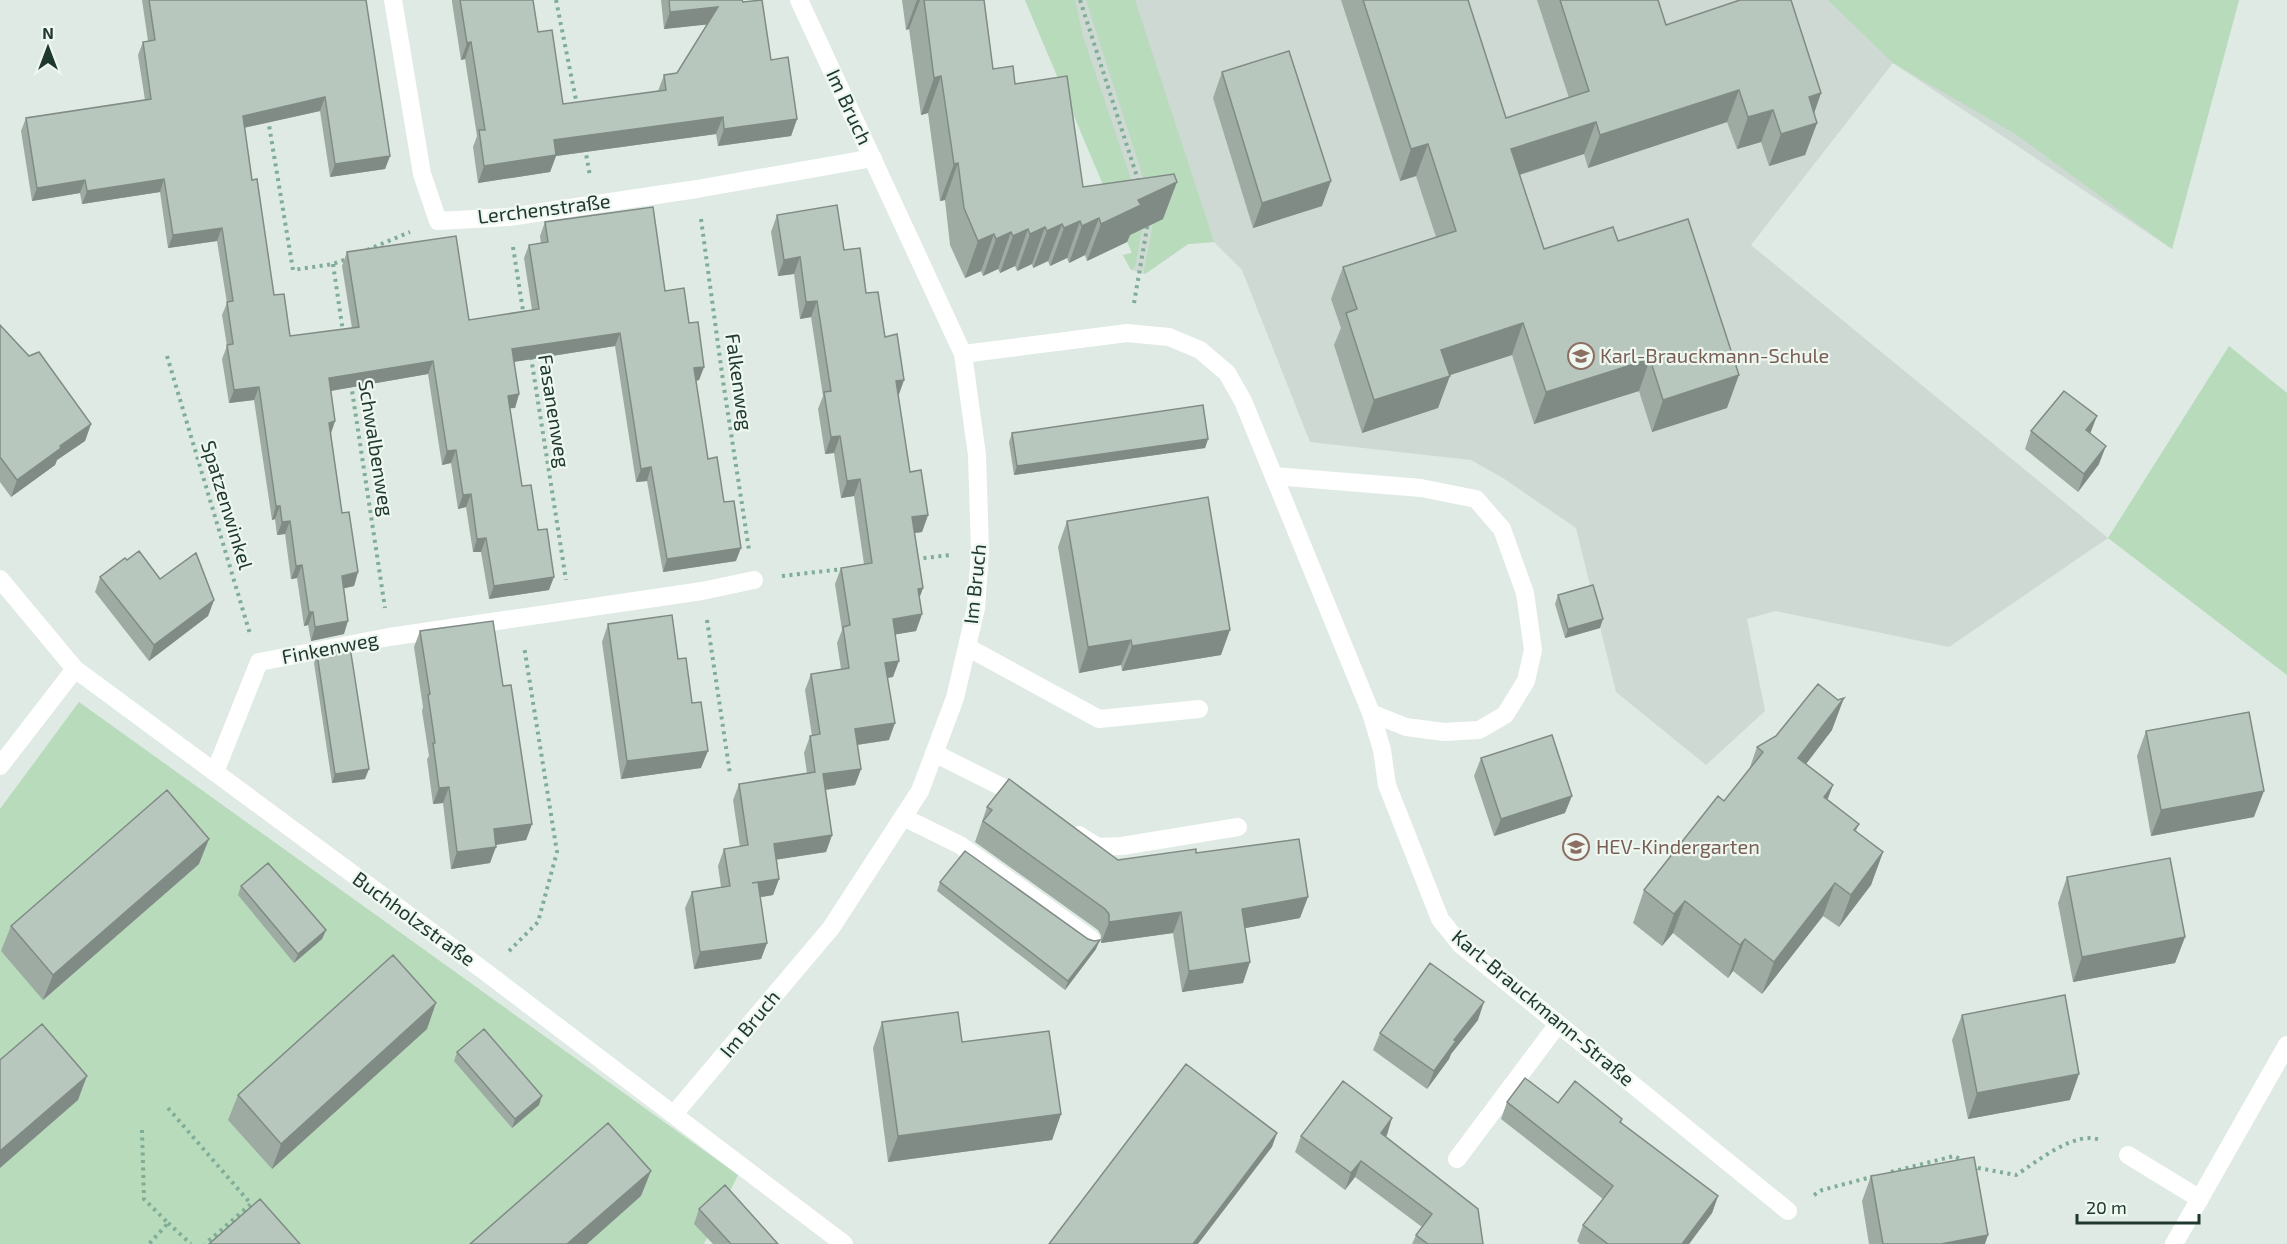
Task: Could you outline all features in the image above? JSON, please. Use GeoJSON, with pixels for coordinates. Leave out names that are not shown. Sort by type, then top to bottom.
{"type":"FeatureCollection","features":[{"type":"Feature","properties":{"kind":"street"},"geometry":{"type":"LineString","coordinates":[[393,0],[422,174],[438,221]]}},
{"type":"Feature","properties":{"kind":"street","name":"Im Bruch"},"geometry":{"type":"LineString","coordinates":[[674,1114],[831,928],[920,791],[955,698],[976,608],[980,551],[977,455],[963,354],[800,0]]}},
{"type":"Feature","properties":{"kind":"street","name":"Lerchenstraße"},"geometry":{"type":"LineString","coordinates":[[438,221],[509,217],[697,189],[873,158]]}},
{"type":"Feature","properties":{"kind":"street","name":"Karl-Brauckmann-Straße"},"geometry":{"type":"LineString","coordinates":[[963,354],[1127,333],[1169,337],[1200,350],[1227,373],[1243,401],[1371,713],[1382,750],[1387,785],[1440,919],[1460,944],[1788,1211]]}},
{"type":"Feature","properties":{"kind":"street"},"geometry":{"type":"LineString","coordinates":[[1274,476],[1421,488],[1476,499],[1502,529],[1525,593],[1533,650],[1526,681],[1505,715],[1479,730],[1444,732],[1406,727],[1371,713]]}},
{"type":"Feature","properties":{"kind":"street","name":"Buchholzstraße"},"geometry":{"type":"LineString","coordinates":[[0,579],[75,669],[487,973],[844,1244]]}},
{"type":"Feature","properties":{"kind":"street","name":"Finkenweg"},"geometry":{"type":"LineString","coordinates":[[215,772],[259,662],[389,636],[520,619],[571,609],[702,591],[754,580]]}},
{"type":"Feature","properties":{"kind":"street"},"geometry":{"type":"LineString","coordinates":[[967,647],[1099,719],[1199,709]]}},
{"type":"Feature","properties":{"kind":"street"},"geometry":{"type":"LineString","coordinates":[[0,766],[75,669]]}},
{"type":"Feature","properties":{"kind":"street"},"geometry":{"type":"LineString","coordinates":[[934,753],[1002,787],[1040,811]]}},
{"type":"Feature","properties":{"kind":"street"},"geometry":{"type":"LineString","coordinates":[[903,817],[960,845],[1090,939]]}},
{"type":"Feature","properties":{"kind":"street"},"geometry":{"type":"LineString","coordinates":[[1060,823],[1098,847],[1122,846],[1238,827]]}},
{"type":"Feature","properties":{"kind":"street"},"geometry":{"type":"LineString","coordinates":[[1457,1159],[1558,1024]]}},
{"type":"Feature","properties":{"kind":"street"},"geometry":{"type":"LineString","coordinates":[[2174,1244],[2287,1045]]}},
{"type":"Feature","properties":{"kind":"street"},"geometry":{"type":"LineString","coordinates":[[2128,1155],[2200,1199]]}},
{"type":"Feature","properties":{"kind":"path"},"geometry":{"type":"LineString","coordinates":[[556,0],[579,114]]}},
{"type":"Feature","properties":{"kind":"path"},"geometry":{"type":"LineString","coordinates":[[1080,0],[1142,193]]}},
{"type":"Feature","properties":{"kind":"path"},"geometry":{"type":"LineString","coordinates":[[268,117],[293,270],[333,264],[354,255]]}},
{"type":"Feature","properties":{"kind":"path"},"geometry":{"type":"LineString","coordinates":[[583,137],[595,203]]}},
{"type":"Feature","properties":{"kind":"path","name":"Falkenweg"},"geometry":{"type":"LineString","coordinates":[[697,189],[723,381],[754,580]]}},
{"type":"Feature","properties":{"kind":"path"},"geometry":{"type":"LineString","coordinates":[[1127,333],[1141,275],[1149,215]]}},
{"type":"Feature","properties":{"kind":"path"},"geometry":{"type":"LineString","coordinates":[[509,217],[525,321]]}},
{"type":"Feature","properties":{"kind":"path"},"geometry":{"type":"LineString","coordinates":[[365,251],[438,221]]}},
{"type":"Feature","properties":{"kind":"path"},"geometry":{"type":"LineString","coordinates":[[333,264],[344,334]]}},
{"type":"Feature","properties":{"kind":"path","name":"Fasanenweg"},"geometry":{"type":"LineString","coordinates":[[530,355],[571,609]]}},
{"type":"Feature","properties":{"kind":"path","name":"Spatzenwinkel"},"geometry":{"type":"LineString","coordinates":[[167,356],[259,662]]}},
{"type":"Feature","properties":{"kind":"path","name":"Schwalbenweg"},"geometry":{"type":"LineString","coordinates":[[351,381],[389,636]]}},
{"type":"Feature","properties":{"kind":"path"},"geometry":{"type":"LineString","coordinates":[[909,560],[980,551]]}},
{"type":"Feature","properties":{"kind":"path"},"geometry":{"type":"LineString","coordinates":[[754,580],[849,568]]}},
{"type":"Feature","properties":{"kind":"path"},"geometry":{"type":"LineString","coordinates":[[702,591],[730,774]]}},
{"type":"Feature","properties":{"kind":"path"},"geometry":{"type":"LineString","coordinates":[[487,973],[538,922],[557,852],[520,619]]}},
{"type":"Feature","properties":{"kind":"path"},"geometry":{"type":"LineString","coordinates":[[168,1108],[251,1204],[205,1244]]}},
{"type":"Feature","properties":{"kind":"path"},"geometry":{"type":"LineString","coordinates":[[142,1130],[144,1199],[192,1244]]}},
{"type":"Feature","properties":{"kind":"path"},"geometry":{"type":"LineString","coordinates":[[1888,1173],[1954,1156],[1978,1168],[2016,1175],[2074,1139],[2097,1139],[2128,1155]]}},
{"type":"Feature","properties":{"kind":"path"},"geometry":{"type":"LineString","coordinates":[[1788,1211],[1822,1190],[1877,1176]]}},
{"type":"Feature","properties":{"kind":"path"},"geometry":{"type":"LineString","coordinates":[[149,1244],[168,1223]]}},
{"type":"Feature","properties":{"kind":"shaded area","name":"Karl-Brauckmann-Schule"},"geometry":{"type":"Polygon","coordinates":[[[1025,0],[2239,0],[2172,249],[1893,63],[1751,245],[2108,538],[1949,647],[1775,611],[1747,619],[1765,711],[1706,765],[1616,692],[1576,528],[1503,478],[1471,460],[1310,442],[1242,270],[1214,242],[1188,244],[1145,274],[1131,270],[1123,255],[1132,253],[1025,0]]]}},
{"type":"Feature","properties":{"kind":"green space"},"geometry":{"type":"Polygon","coordinates":[[[1025,0],[1075,0],[1083,36],[1144,218],[1135,267],[1131,270],[1123,255],[1132,253],[1025,0]]]}},
{"type":"Feature","properties":{"kind":"green space"},"geometry":{"type":"Polygon","coordinates":[[[1086,0],[1135,0],[1214,242],[1188,244],[1145,274],[1155,214],[1086,0]]]}},
{"type":"Feature","properties":{"kind":"green space"},"geometry":{"type":"Polygon","coordinates":[[[1828,0],[2239,0],[2172,249],[2017,135],[1893,63],[1828,0]]]}},
{"type":"Feature","properties":{"kind":"green space"},"geometry":{"type":"Polygon","coordinates":[[[2229,346],[2287,393],[2287,675],[2108,538],[2229,346]]]}},
{"type":"Feature","properties":{"kind":"green space"},"geometry":{"type":"Polygon","coordinates":[[[79,702],[738,1175],[704,1244],[0,1244],[0,809],[79,702]]]}},
{"type":"Feature","properties":{"kind":"building"},"geometry":{"type":"Polygon","coordinates":[[[149,0],[366,0],[390,156],[335,164],[325,97],[243,116],[252,180],[257,179],[274,295],[284,294],[290,336],[359,327],[347,252],[456,236],[469,320],[539,309],[529,245],[548,242],[545,222],[653,207],[665,291],[684,288],[689,323],[698,322],[704,367],[694,368],[708,459],[717,457],[724,502],[734,501],[741,548],[667,559],[651,467],[641,469],[620,333],[512,349],[519,394],[508,396],[522,486],[531,485],[538,530],[547,529],[554,577],[494,586],[486,538],[477,539],[471,494],[463,495],[456,450],[447,451],[433,361],[329,378],[335,421],[329,423],[342,513],[349,512],[358,572],[342,576],[348,621],[315,627],[313,612],[309,612],[302,565],[296,566],[290,521],[282,522],[280,506],[276,506],[259,387],[234,390],[227,345],[233,344],[227,302],[233,301],[222,228],[173,235],[164,179],[87,191],[85,180],[37,188],[26,118],[151,99],[143,42],[155,40],[149,0]]]}},
{"type":"Feature","properties":{"kind":"building"},"geometry":{"type":"Polygon","coordinates":[[[460,0],[533,0],[538,32],[552,30],[563,104],[666,90],[664,75],[677,73],[718,7],[670,12],[669,0],[742,0],[743,2],[762,0],[771,60],[788,57],[797,119],[724,129],[723,117],[554,140],[556,155],[484,166],[479,130],[485,130],[471,42],[467,43],[460,0]]]}},
{"type":"Feature","properties":{"kind":"building"},"geometry":{"type":"Polygon","coordinates":[[[924,0],[984,0],[993,69],[1013,66],[1015,84],[1067,76],[1083,187],[1174,174],[1177,182],[1138,200],[1141,205],[1101,224],[1099,218],[1082,226],[1080,221],[1064,228],[1062,224],[1047,231],[1045,227],[1030,234],[1028,229],[1013,236],[1011,232],[996,239],[994,234],[978,241],[964,208],[958,163],[954,164],[941,76],[934,78],[924,0]]]}},
{"type":"Feature","properties":{"kind":"building"},"geometry":{"type":"Polygon","coordinates":[[[1363,0],[1468,0],[1506,118],[1589,91],[1560,0],[1658,0],[1666,25],[1740,0],[1791,0],[1821,93],[1809,97],[1817,123],[1781,134],[1773,110],[1748,117],[1739,90],[1600,135],[1596,122],[1511,149],[1544,249],[1613,227],[1618,241],[1688,219],[1739,375],[1663,400],[1650,359],[1546,392],[1523,323],[1441,350],[1450,376],[1374,400],[1346,313],[1357,309],[1343,267],[1456,231],[1428,144],[1411,149],[1363,0]]]}},
{"type":"Feature","properties":{"kind":"building"},"geometry":{"type":"Polygon","coordinates":[[[1289,51],[1331,181],[1262,203],[1222,72],[1289,51]]]}},
{"type":"Feature","properties":{"kind":"building"},"geometry":{"type":"Polygon","coordinates":[[[837,205],[844,250],[860,248],[866,293],[878,292],[885,337],[897,334],[904,380],[896,381],[910,472],[921,470],[928,515],[912,517],[923,588],[918,589],[922,614],[893,619],[899,661],[885,663],[895,723],[855,729],[861,769],[823,774],[832,835],[774,844],[779,879],[758,882],[767,943],[700,952],[692,892],[730,886],[724,849],[748,845],[739,784],[815,772],[810,736],[820,734],[811,674],[849,668],[843,627],[850,625],[841,568],[872,563],[860,479],[847,481],[840,436],[831,437],[824,392],[831,391],[817,301],[806,302],[800,257],[784,260],[777,215],[837,205]]]}},
{"type":"Feature","properties":{"kind":"building"},"geometry":{"type":"Polygon","coordinates":[[[0,325],[29,356],[39,352],[91,424],[17,480],[0,457],[0,325]]]}},
{"type":"Feature","properties":{"kind":"building"},"geometry":{"type":"Polygon","coordinates":[[[2064,391],[2097,416],[2086,430],[2106,446],[2084,474],[2031,431],[2064,391]]]}},
{"type":"Feature","properties":{"kind":"building"},"geometry":{"type":"Polygon","coordinates":[[[1203,405],[1208,439],[1017,466],[1012,433],[1203,405]]]}},
{"type":"Feature","properties":{"kind":"building"},"geometry":{"type":"Polygon","coordinates":[[[1208,497],[1230,630],[1132,646],[1131,640],[1088,647],[1067,521],[1208,497]]]}},
{"type":"Feature","properties":{"kind":"building"},"geometry":{"type":"Polygon","coordinates":[[[139,551],[160,579],[196,553],[214,600],[154,645],[100,577],[125,558],[127,560],[139,551]]]}},
{"type":"Feature","properties":{"kind":"building"},"geometry":{"type":"Polygon","coordinates":[[[1593,585],[1603,619],[1568,629],[1558,595],[1593,585]]]}},
{"type":"Feature","properties":{"kind":"building"},"geometry":{"type":"Polygon","coordinates":[[[672,615],[678,659],[686,658],[692,703],[701,702],[708,751],[627,761],[608,624],[672,615]]]}},
{"type":"Feature","properties":{"kind":"building"},"geometry":{"type":"Polygon","coordinates":[[[493,621],[503,686],[511,685],[532,824],[494,829],[496,847],[457,852],[449,787],[439,788],[428,695],[430,694],[420,631],[493,621]]]}},
{"type":"Feature","properties":{"kind":"building"},"geometry":{"type":"Polygon","coordinates":[[[350,647],[369,769],[335,774],[317,654],[350,647]]]}},
{"type":"Feature","properties":{"kind":"building"},"geometry":{"type":"Polygon","coordinates":[[[1818,684],[1838,700],[1844,698],[1798,758],[1833,785],[1824,797],[1859,824],[1854,830],[1883,852],[1851,895],[1835,883],[1774,962],[1745,939],[1740,945],[1685,901],[1674,914],[1644,890],[1718,796],[1724,801],[1763,752],[1757,747],[1776,736],[1818,684]]]}},
{"type":"Feature","properties":{"kind":"building"},"geometry":{"type":"Polygon","coordinates":[[[2249,712],[2264,791],[2161,810],[2146,731],[2249,712]]]}},
{"type":"Feature","properties":{"kind":"building"},"geometry":{"type":"Polygon","coordinates":[[[1552,735],[1572,796],[1501,819],[1481,758],[1552,735]]]}},
{"type":"Feature","properties":{"kind":"building"},"geometry":{"type":"Polygon","coordinates":[[[1009,779],[1118,860],[1196,849],[1196,853],[1299,839],[1308,897],[1242,909],[1250,962],[1189,971],[1181,912],[1109,922],[1109,914],[1105,909],[983,821],[992,810],[987,807],[1009,779]]]}},
{"type":"Feature","properties":{"kind":"building"},"geometry":{"type":"Polygon","coordinates":[[[167,790],[209,839],[53,975],[11,926],[167,790]]]}},
{"type":"Feature","properties":{"kind":"building"},"geometry":{"type":"Polygon","coordinates":[[[965,851],[1088,939],[1100,940],[1068,981],[940,882],[965,851]]]}},
{"type":"Feature","properties":{"kind":"building"},"geometry":{"type":"Polygon","coordinates":[[[2170,858],[2185,937],[2082,957],[2067,877],[2170,858]]]}},
{"type":"Feature","properties":{"kind":"building"},"geometry":{"type":"Polygon","coordinates":[[[268,863],[326,930],[298,954],[241,886],[268,863]]]}},
{"type":"Feature","properties":{"kind":"building"},"geometry":{"type":"Polygon","coordinates":[[[393,955],[436,1003],[281,1144],[238,1095],[393,955]]]}},
{"type":"Feature","properties":{"kind":"building"},"geometry":{"type":"Polygon","coordinates":[[[1430,963],[1484,1002],[1454,1040],[1456,1041],[1434,1071],[1380,1033],[1430,963]]]}},
{"type":"Feature","properties":{"kind":"building"},"geometry":{"type":"Polygon","coordinates":[[[2065,995],[2079,1074],[1977,1093],[1962,1015],[2065,995]]]}},
{"type":"Feature","properties":{"kind":"building"},"geometry":{"type":"Polygon","coordinates":[[[958,1012],[962,1042],[1049,1031],[1061,1114],[898,1136],[882,1022],[958,1012]]]}},
{"type":"Feature","properties":{"kind":"building"},"geometry":{"type":"Polygon","coordinates":[[[42,1024],[87,1076],[0,1151],[0,1060],[42,1024]]]}},
{"type":"Feature","properties":{"kind":"building"},"geometry":{"type":"Polygon","coordinates":[[[484,1029],[542,1096],[515,1119],[457,1052],[484,1029]]]}},
{"type":"Feature","properties":{"kind":"building"},"geometry":{"type":"Polygon","coordinates":[[[1186,1064],[1277,1133],[1193,1244],[1049,1244],[1186,1064]]]}},
{"type":"Feature","properties":{"kind":"building"},"geometry":{"type":"Polygon","coordinates":[[[1525,1078],[1558,1103],[1575,1081],[1622,1119],[1620,1122],[1718,1196],[1682,1244],[1608,1244],[1583,1225],[1613,1186],[1507,1102],[1525,1078]]]}},
{"type":"Feature","properties":{"kind":"building"},"geometry":{"type":"Polygon","coordinates":[[[1343,1081],[1392,1118],[1381,1133],[1478,1209],[1483,1244],[1428,1244],[1416,1235],[1432,1214],[1361,1161],[1351,1173],[1301,1136],[1343,1081]]]}},
{"type":"Feature","properties":{"kind":"building"},"geometry":{"type":"Polygon","coordinates":[[[608,1123],[651,1171],[567,1244],[470,1244],[608,1123]]]}},
{"type":"Feature","properties":{"kind":"building"},"geometry":{"type":"Polygon","coordinates":[[[1974,1157],[1988,1235],[1941,1244],[1883,1244],[1871,1176],[1974,1157]]]}},
{"type":"Feature","properties":{"kind":"building"},"geometry":{"type":"Polygon","coordinates":[[[725,1185],[778,1244],[731,1244],[699,1209],[725,1185]]]}},
{"type":"Feature","properties":{"kind":"building"},"geometry":{"type":"Polygon","coordinates":[[[260,1199],[300,1244],[209,1244],[260,1199]]]}},
{"type":"Feature","properties":{"kind":"place","name":"Karl-Brauckmann-Schule"},"geometry":{"type":"Point","coordinates":[1581,356]}},
{"type":"Feature","properties":{"kind":"place","name":"HEV-Kindergarten"},"geometry":{"type":"Point","coordinates":[1576,847]}}]}
